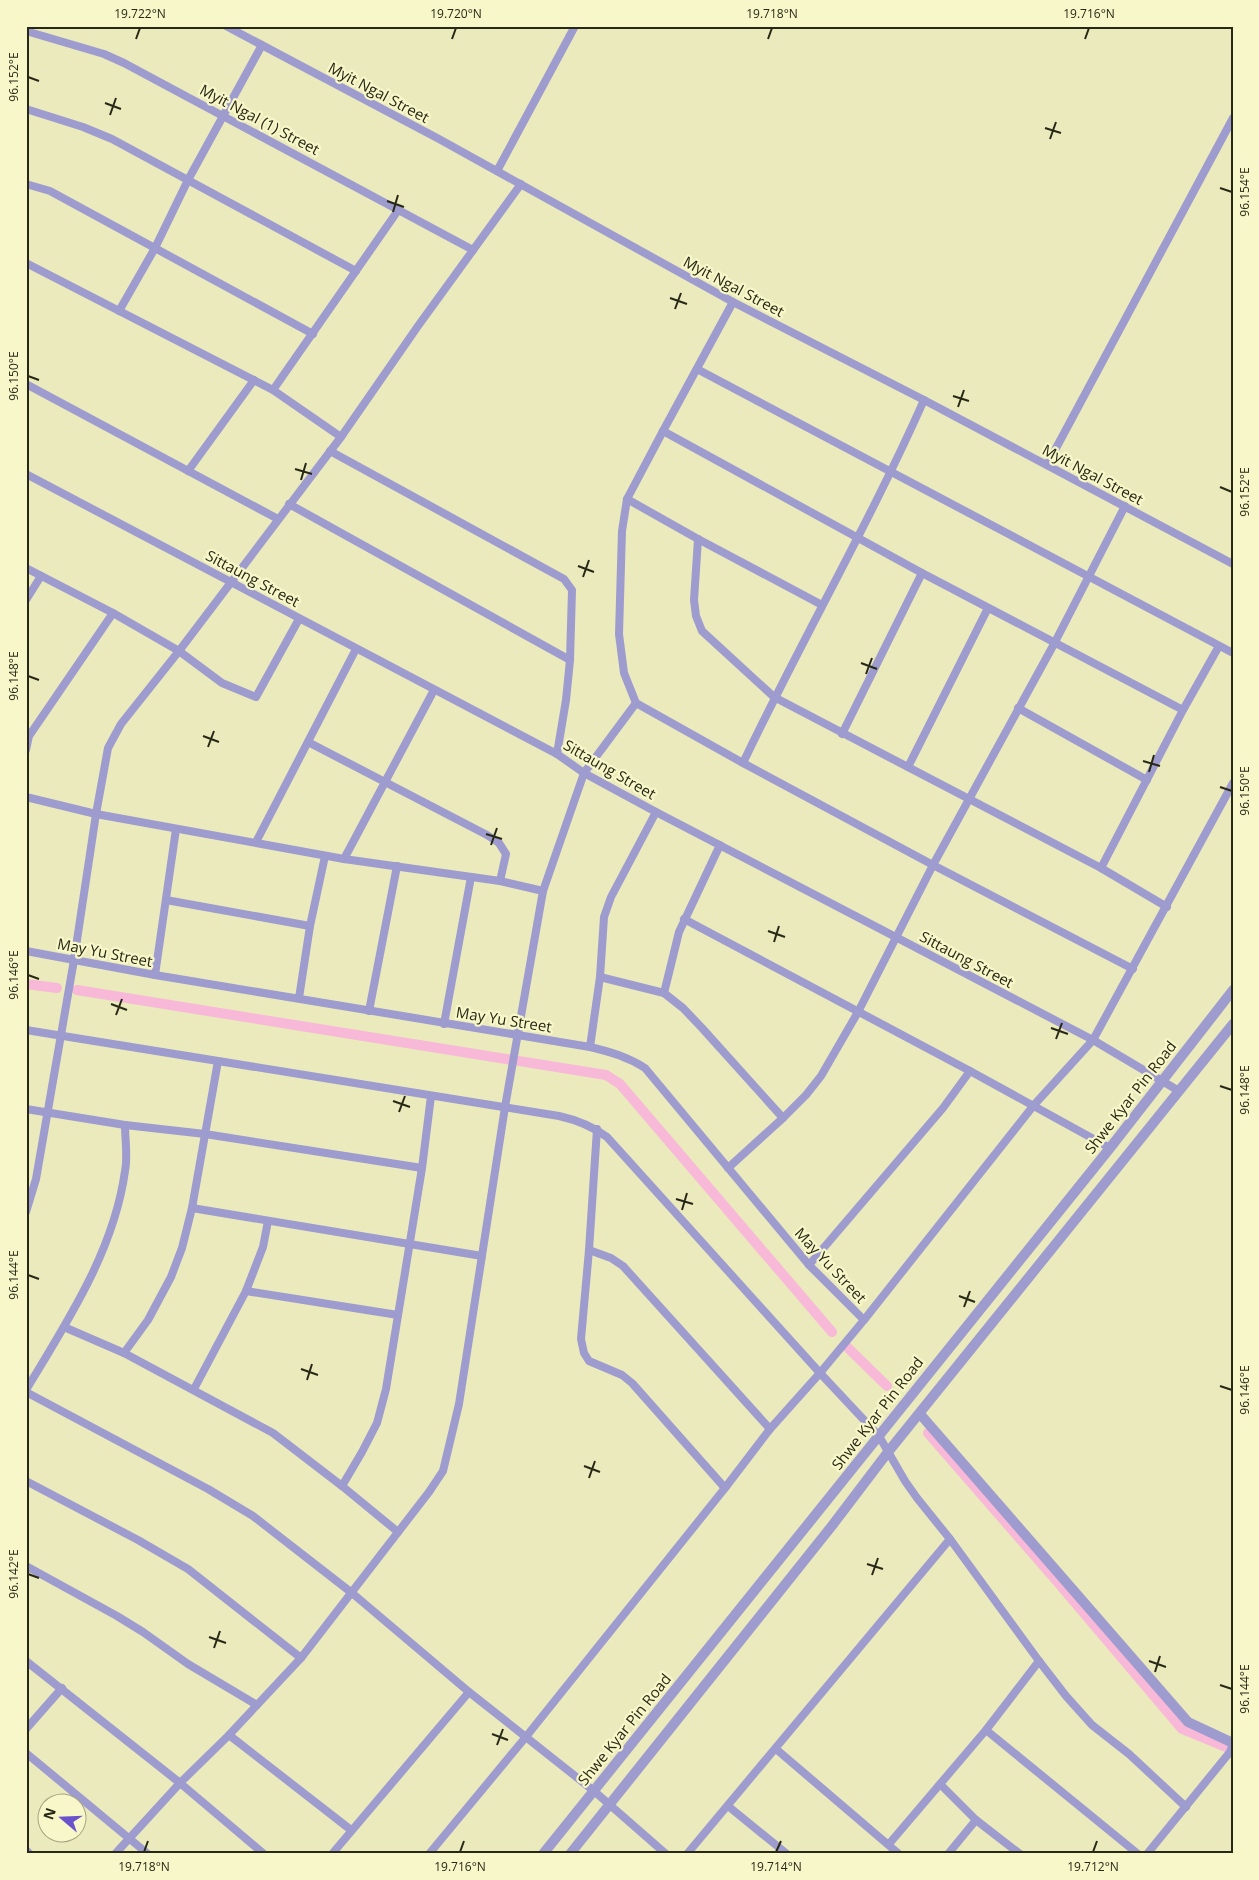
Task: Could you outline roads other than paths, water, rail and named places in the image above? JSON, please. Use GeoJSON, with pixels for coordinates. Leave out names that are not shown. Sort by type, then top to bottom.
{"type":"FeatureCollection","features":[{"type":"Feature","properties":{"kind":"street","name":"Myit Ngal Street"},"geometry":{"type":"LineString","coordinates":[[226,26],[497,171],[733,302],[924,400],[1233,564]]}},
{"type":"Feature","properties":{"kind":"street"},"geometry":{"type":"LineString","coordinates":[[497,171],[575,26]]}},
{"type":"Feature","properties":{"kind":"street","name":"Myit Ngal (1) Street"},"geometry":{"type":"LineString","coordinates":[[26,31],[104,54],[124,62],[473,250]]}},
{"type":"Feature","properties":{"kind":"street"},"geometry":{"type":"LineString","coordinates":[[119,311],[155,248],[188,180],[262,45]]}},
{"type":"Feature","properties":{"kind":"street"},"geometry":{"type":"LineString","coordinates":[[26,109],[83,127],[112,139],[356,271]]}},
{"type":"Feature","properties":{"kind":"street"},"geometry":{"type":"LineString","coordinates":[[1047,465],[1233,118]]}},
{"type":"Feature","properties":{"kind":"street"},"geometry":{"type":"LineString","coordinates":[[26,184],[50,191],[313,334]]}},
{"type":"Feature","properties":{"kind":"street"},"geometry":{"type":"LineString","coordinates":[[26,1212],[36,1179],[108,748],[121,724],[179,651],[341,437],[520,184]]}},
{"type":"Feature","properties":{"kind":"street"},"geometry":{"type":"LineString","coordinates":[[272,390],[313,334],[398,209]]}},
{"type":"Feature","properties":{"kind":"street"},"geometry":{"type":"LineString","coordinates":[[26,263],[254,380],[341,437]]}},
{"type":"Feature","properties":{"kind":"street"},"geometry":{"type":"LineString","coordinates":[[733,302],[627,499],[622,531],[619,634],[624,673],[636,703],[742,763],[1132,969]]}},
{"type":"Feature","properties":{"kind":"street"},"geometry":{"type":"LineString","coordinates":[[697,368],[1233,652]]}},
{"type":"Feature","properties":{"kind":"street"},"geometry":{"type":"LineString","coordinates":[[188,471],[254,380]]}},
{"type":"Feature","properties":{"kind":"street"},"geometry":{"type":"LineString","coordinates":[[26,384],[278,519]]}},
{"type":"Feature","properties":{"kind":"street"},"geometry":{"type":"LineString","coordinates":[[742,763],[774,697],[892,472],[924,400]]}},
{"type":"Feature","properties":{"kind":"street"},"geometry":{"type":"LineString","coordinates":[[663,431],[1054,644],[1183,710]]}},
{"type":"Feature","properties":{"kind":"street"},"geometry":{"type":"LineString","coordinates":[[330,451],[564,579],[572,590],[570,660],[566,700],[557,754]]}},
{"type":"Feature","properties":{"kind":"street","name":"Sittaung Street"},"geometry":{"type":"LineString","coordinates":[[26,474],[557,754],[584,772],[656,812],[1094,1040],[1179,1091]]}},
{"type":"Feature","properties":{"kind":"street"},"geometry":{"type":"LineString","coordinates":[[627,499],[698,540],[822,605]]}},
{"type":"Feature","properties":{"kind":"street"},"geometry":{"type":"LineString","coordinates":[[289,504],[570,660]]}},
{"type":"Feature","properties":{"kind":"street"},"geometry":{"type":"LineString","coordinates":[[728,1168],[783,1118],[806,1095],[821,1076],[858,1012],[933,865],[971,799],[1018,708],[1054,644],[1125,506]]}},
{"type":"Feature","properties":{"kind":"street"},"geometry":{"type":"LineString","coordinates":[[698,540],[694,600],[696,616],[702,631],[774,697],[1102,868],[1167,907]]}},
{"type":"Feature","properties":{"kind":"street"},"geometry":{"type":"LineString","coordinates":[[26,568],[179,651],[222,683],[256,697],[299,619]]}},
{"type":"Feature","properties":{"kind":"street"},"geometry":{"type":"LineString","coordinates":[[842,734],[922,573]]}},
{"type":"Feature","properties":{"kind":"street"},"geometry":{"type":"LineString","coordinates":[[26,600],[41,576]]}},
{"type":"Feature","properties":{"kind":"street"},"geometry":{"type":"LineString","coordinates":[[908,767],[988,608]]}},
{"type":"Feature","properties":{"kind":"street"},"geometry":{"type":"LineString","coordinates":[[26,750],[29,736],[112,613]]}},
{"type":"Feature","properties":{"kind":"street"},"geometry":{"type":"LineString","coordinates":[[1102,868],[1183,710],[1219,646]]}},
{"type":"Feature","properties":{"kind":"street"},"geometry":{"type":"LineString","coordinates":[[256,842],[356,649]]}},
{"type":"Feature","properties":{"kind":"street"},"geometry":{"type":"LineString","coordinates":[[344,859],[434,690]]}},
{"type":"Feature","properties":{"kind":"street"},"geometry":{"type":"LineString","coordinates":[[115,1854],[301,1658],[443,1471],[459,1404],[505,1106],[543,891],[584,772],[636,703]]}},
{"type":"Feature","properties":{"kind":"street"},"geometry":{"type":"LineString","coordinates":[[1018,708],[1147,780]]}},
{"type":"Feature","properties":{"kind":"street"},"geometry":{"type":"LineString","coordinates":[[308,742],[488,835],[499,843],[506,854],[500,881]]}},
{"type":"Feature","properties":{"kind":"street"},"geometry":{"type":"LineString","coordinates":[[429,1854],[525,1738],[770,1429],[849,1339],[1034,1105],[1094,1040],[1233,783]]}},
{"type":"Feature","properties":{"kind":"street"},"geometry":{"type":"LineString","coordinates":[[26,797],[96,814],[176,829],[325,856],[500,881],[543,891]]}},
{"type":"Feature","properties":{"kind":"street"},"geometry":{"type":"LineString","coordinates":[[590,1047],[600,977],[604,917],[608,904],[656,812]]}},
{"type":"Feature","properties":{"kind":"street"},"geometry":{"type":"LineString","coordinates":[[155,975],[176,829]]}},
{"type":"Feature","properties":{"kind":"street"},"geometry":{"type":"LineString","coordinates":[[664,993],[684,919],[720,845]]}},
{"type":"Feature","properties":{"kind":"street"},"geometry":{"type":"LineString","coordinates":[[299,998],[310,926],[325,856]]}},
{"type":"Feature","properties":{"kind":"street"},"geometry":{"type":"LineString","coordinates":[[369,1011],[397,866]]}},
{"type":"Feature","properties":{"kind":"street"},"geometry":{"type":"LineString","coordinates":[[444,1024],[471,877]]}},
{"type":"Feature","properties":{"kind":"street"},"geometry":{"type":"LineString","coordinates":[[166,900],[310,926]]}},
{"type":"Feature","properties":{"kind":"street"},"geometry":{"type":"LineString","coordinates":[[684,919],[1034,1105],[1110,1148]]}},
{"type":"Feature","properties":{"kind":"street","name":"May Yu Street"},"geometry":{"type":"LineString","coordinates":[[26,951],[444,1024],[518,1034],[617,1053],[645,1068],[809,1265],[864,1320]]}},
{"type":"Feature","properties":{"kind":"street"},"geometry":{"type":"LineString","coordinates":[[600,977],[664,993],[683,1008],[783,1118]]}},
{"type":"Feature","properties":{"kind":"street","name":"Shwe Kyar Pin Road"},"geometry":{"type":"LineString","coordinates":[[543,1854],[1110,1148],[1233,990]]}},
{"type":"Feature","properties":{"kind":"street"},"geometry":{"type":"LineString","coordinates":[[570,1854],[831,1527],[888,1452],[1233,1024]]}},
{"type":"Feature","properties":{"kind":"street"},"geometry":{"type":"LineString","coordinates":[[26,1030],[431,1096],[505,1106],[577,1120],[596,1129],[607,1137],[879,1436],[909,1486],[950,1539],[1038,1661],[1092,1725],[1129,1754],[1186,1807]]}},
{"type":"Feature","properties":{"kind":"street"},"geometry":{"type":"LineString","coordinates":[[124,1353],[148,1320],[171,1277],[182,1248],[192,1208],[218,1061]]}},
{"type":"Feature","properties":{"kind":"street"},"geometry":{"type":"LineString","coordinates":[[809,1265],[943,1108],[970,1071]]}},
{"type":"Feature","properties":{"kind":"street"},"geometry":{"type":"LineString","coordinates":[[342,1486],[377,1423],[386,1389],[422,1168],[431,1096]]}},
{"type":"Feature","properties":{"kind":"street"},"geometry":{"type":"LineString","coordinates":[[26,1109],[125,1125],[205,1134],[422,1168]]}},
{"type":"Feature","properties":{"kind":"street"},"geometry":{"type":"LineString","coordinates":[[125,1125],[126,1170],[110,1232],[87,1286],[26,1391],[231,1502],[253,1516],[352,1593],[525,1738],[610,1804],[666,1854]]}},
{"type":"Feature","properties":{"kind":"street"},"geometry":{"type":"LineString","coordinates":[[596,1129],[589,1250],[581,1339],[584,1353],[589,1361],[622,1375],[632,1384],[725,1488]]}},
{"type":"Feature","properties":{"kind":"street"},"geometry":{"type":"LineString","coordinates":[[192,1208],[482,1256]]}},
{"type":"Feature","properties":{"kind":"street"},"geometry":{"type":"LineString","coordinates":[[194,1389],[246,1291],[263,1247],[268,1221]]}},
{"type":"Feature","properties":{"kind":"street"},"geometry":{"type":"LineString","coordinates":[[589,1250],[611,1258],[622,1266],[770,1429]]}},
{"type":"Feature","properties":{"kind":"street"},"geometry":{"type":"LineString","coordinates":[[246,1291],[398,1315]]}},
{"type":"Feature","properties":{"kind":"street"},"geometry":{"type":"LineString","coordinates":[[64,1327],[124,1353],[273,1433],[398,1532]]}},
{"type":"Feature","properties":{"kind":"street"},"geometry":{"type":"LineString","coordinates":[[920,1414],[1182,1717],[1188,1722],[1233,1743],[1230,1752],[1147,1854]]}},
{"type":"Feature","properties":{"kind":"street"},"geometry":{"type":"LineString","coordinates":[[26,1481],[138,1540],[188,1569],[301,1658]]}},
{"type":"Feature","properties":{"kind":"street"},"geometry":{"type":"LineString","coordinates":[[687,1854],[950,1539]]}},
{"type":"Feature","properties":{"kind":"street"},"geometry":{"type":"LineString","coordinates":[[26,1566],[118,1616],[188,1664],[257,1705]]}},
{"type":"Feature","properties":{"kind":"street"},"geometry":{"type":"LineString","coordinates":[[26,1660],[264,1854]]}},
{"type":"Feature","properties":{"kind":"street"},"geometry":{"type":"LineString","coordinates":[[889,1844],[986,1730],[1038,1661]]}},
{"type":"Feature","properties":{"kind":"street"},"geometry":{"type":"LineString","coordinates":[[26,1729],[62,1688]]}},
{"type":"Feature","properties":{"kind":"street"},"geometry":{"type":"LineString","coordinates":[[332,1854],[469,1692]]}},
{"type":"Feature","properties":{"kind":"street"},"geometry":{"type":"LineString","coordinates":[[986,1730],[1138,1854]]}},
{"type":"Feature","properties":{"kind":"street"},"geometry":{"type":"LineString","coordinates":[[229,1735],[351,1830]]}},
{"type":"Feature","properties":{"kind":"street"},"geometry":{"type":"LineString","coordinates":[[776,1749],[899,1854]]}},
{"type":"Feature","properties":{"kind":"street"},"geometry":{"type":"LineString","coordinates":[[26,1753],[148,1854]]}},
{"type":"Feature","properties":{"kind":"street"},"geometry":{"type":"LineString","coordinates":[[940,1784],[976,1820],[1020,1854]]}},
{"type":"Feature","properties":{"kind":"street"},"geometry":{"type":"LineString","coordinates":[[728,1806],[786,1854]]}},
{"type":"Feature","properties":{"kind":"street"},"geometry":{"type":"LineString","coordinates":[[948,1854],[976,1820]]}},
{"type":"Feature","properties":{"kind":"street"},"geometry":{"type":"LineString","coordinates":[[26,1850],[30,1854]]}},
{"type":"Feature","properties":{"kind":"waterway"},"geometry":{"type":"LineString","coordinates":[[26,984],[57,988]]}},
{"type":"Feature","properties":{"kind":"waterway"},"geometry":{"type":"LineString","coordinates":[[77,990],[606,1075],[620,1084],[832,1332]]}},
{"type":"Feature","properties":{"kind":"waterway"},"geometry":{"type":"LineString","coordinates":[[847,1347],[887,1386]]}},
{"type":"Feature","properties":{"kind":"waterway"},"geometry":{"type":"LineString","coordinates":[[928,1433],[1182,1729],[1233,1750]]}}]}
